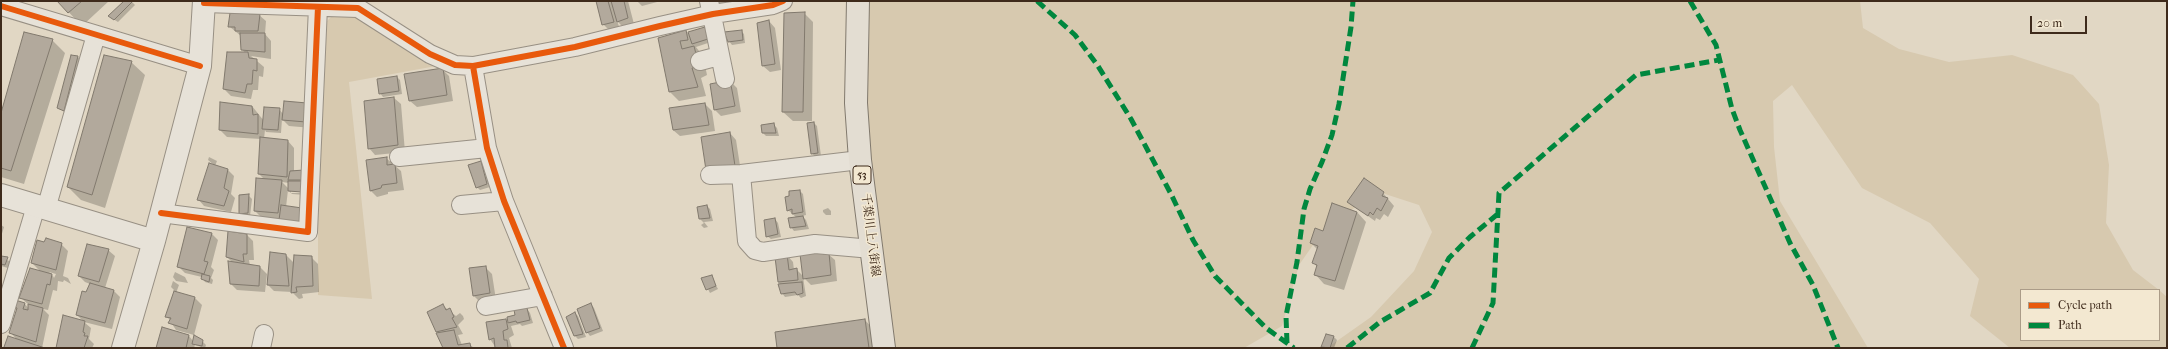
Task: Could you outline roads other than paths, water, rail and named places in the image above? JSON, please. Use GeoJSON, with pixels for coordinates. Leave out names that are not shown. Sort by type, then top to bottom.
{"type":"FeatureCollection","features":[{"type":"Feature","properties":{"kind":"main road","name":"千葉川上八街線"},"geometry":{"type":"LineString","coordinates":[[858,1],[856,103],[860,160],[884,348]]}},
{"type":"Feature","properties":{"kind":"street"},"geometry":{"type":"LineString","coordinates":[[123,348],[162,213],[200,66],[204,2],[318,7],[357,4],[430,54],[456,65],[473,66],[574,47],[711,8],[773,4],[783,1]]}},
{"type":"Feature","properties":{"kind":"street"},"geometry":{"type":"LineString","coordinates":[[13,6],[96,35],[200,66]]}},
{"type":"Feature","properties":{"kind":"street"},"geometry":{"type":"LineString","coordinates":[[162,213],[308,232],[318,7]]}},
{"type":"Feature","properties":{"kind":"street"},"geometry":{"type":"LineString","coordinates":[[711,8],[719,56],[725,80]]}},
{"type":"Feature","properties":{"kind":"street"},"geometry":{"type":"LineString","coordinates":[[1,324],[41,207],[96,35]]}},
{"type":"Feature","properties":{"kind":"street"},"geometry":{"type":"LineString","coordinates":[[700,61],[719,56]]}},
{"type":"Feature","properties":{"kind":"street"},"geometry":{"type":"LineString","coordinates":[[473,66],[487,148],[504,201],[564,348]]}},
{"type":"Feature","properties":{"kind":"street"},"geometry":{"type":"LineString","coordinates":[[399,157],[487,148]]}},
{"type":"Feature","properties":{"kind":"street"},"geometry":{"type":"LineString","coordinates":[[710,175],[741,174],[860,160]]}},
{"type":"Feature","properties":{"kind":"street"},"geometry":{"type":"LineString","coordinates":[[741,174],[747,241],[755,250],[763,252],[815,244],[872,248]]}},
{"type":"Feature","properties":{"kind":"street"},"geometry":{"type":"LineString","coordinates":[[1,196],[154,241]]}},
{"type":"Feature","properties":{"kind":"street"},"geometry":{"type":"LineString","coordinates":[[461,205],[504,201]]}},
{"type":"Feature","properties":{"kind":"street"},"geometry":{"type":"LineString","coordinates":[[486,306],[543,296]]}}]}
